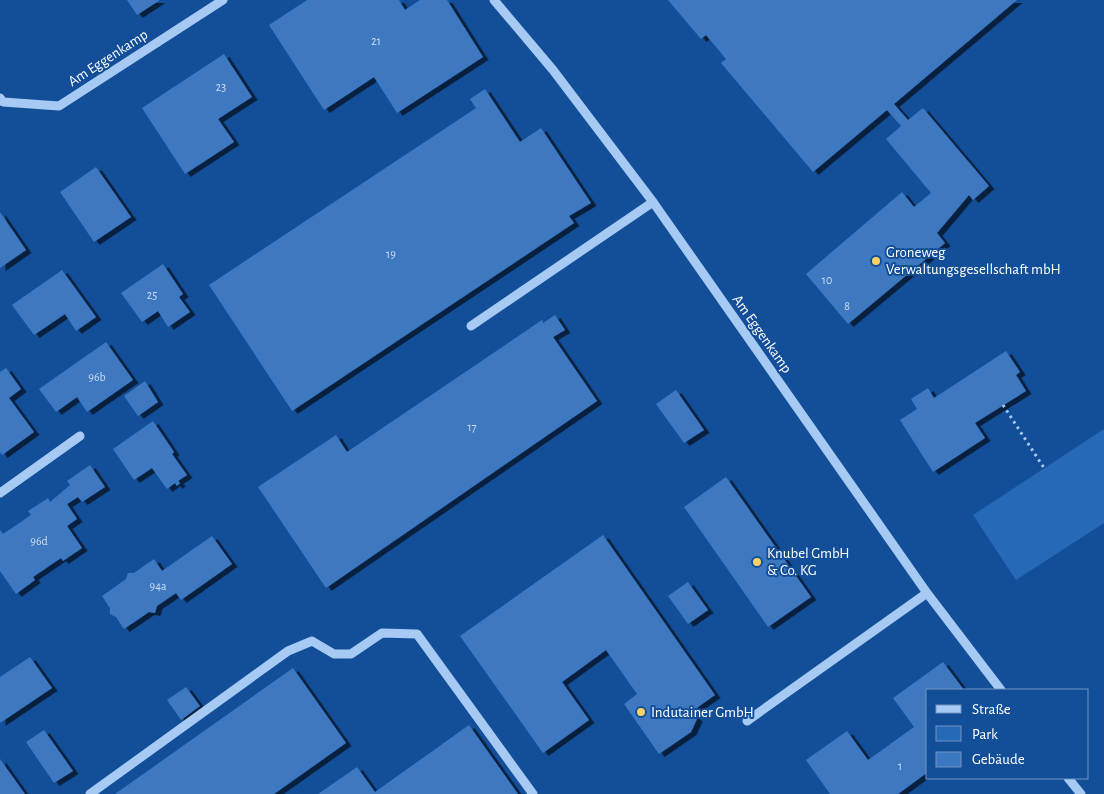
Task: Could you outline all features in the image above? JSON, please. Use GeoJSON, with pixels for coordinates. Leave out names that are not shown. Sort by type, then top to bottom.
{"type":"FeatureCollection","features":[{"type":"Feature","properties":{"kind":"street","name":"Am Eggenkamp"},"geometry":{"type":"LineString","coordinates":[[0,98],[3,102],[59,106],[223,0]]}},
{"type":"Feature","properties":{"kind":"street","name":"Am Eggenkamp"},"geometry":{"type":"LineString","coordinates":[[494,0],[553,70],[653,202],[927,593],[1000,689]]}},
{"type":"Feature","properties":{"kind":"street"},"geometry":{"type":"LineString","coordinates":[[471,326],[653,202]]}},
{"type":"Feature","properties":{"kind":"street"},"geometry":{"type":"LineString","coordinates":[[0,493],[80,436]]}},
{"type":"Feature","properties":{"kind":"street"},"geometry":{"type":"LineString","coordinates":[[747,721],[927,593]]}},
{"type":"Feature","properties":{"kind":"street"},"geometry":{"type":"LineString","coordinates":[[90,794],[288,651],[312,641],[334,654],[351,654],[382,633],[417,634],[533,794]]}},
{"type":"Feature","properties":{"kind":"street"},"geometry":{"type":"LineString","coordinates":[[1069,779],[1081,794]]}},
{"type":"Feature","properties":{"kind":"path"},"geometry":{"type":"LineString","coordinates":[[1003,405],[1044,468]]}},
{"type":"Feature","properties":{"kind":"green space"},"geometry":{"type":"Polygon","coordinates":[[[1104,429],[1104,523],[1016,580],[973,515],[1104,429]]]}},
{"type":"Feature","properties":{"kind":"building"},"geometry":{"type":"Polygon","coordinates":[[[127,0],[160,0],[137,15],[127,0]]]}},
{"type":"Feature","properties":{"kind":"building"},"geometry":{"type":"Polygon","coordinates":[[[307,0],[399,0],[405,10],[420,0],[447,0],[483,57],[397,113],[374,77],[324,110],[269,25],[307,0]]]}},
{"type":"Feature","properties":{"kind":"building"},"geometry":{"type":"Polygon","coordinates":[[[668,0],[1017,0],[894,104],[908,120],[923,108],[989,186],[973,200],[969,195],[937,233],[945,243],[848,324],[806,274],[902,192],[914,207],[931,193],[886,139],[901,126],[887,110],[813,172],[721,63],[726,59],[706,35],[701,39],[668,0]]]}},
{"type":"Feature","properties":{"kind":"building"},"geometry":{"type":"Polygon","coordinates":[[[224,54],[252,97],[218,119],[234,142],[185,174],[142,108],[224,54]]]}},
{"type":"Feature","properties":{"kind":"building"},"geometry":{"type":"Polygon","coordinates":[[[485,89],[520,142],[541,128],[591,203],[569,216],[574,223],[292,411],[209,285],[476,108],[470,99],[485,89]]]}},
{"type":"Feature","properties":{"kind":"building"},"geometry":{"type":"Polygon","coordinates":[[[96,167],[131,217],[94,242],[60,192],[96,167]]]}},
{"type":"Feature","properties":{"kind":"building"},"geometry":{"type":"Polygon","coordinates":[[[0,212],[26,250],[0,268],[0,212]]]}},
{"type":"Feature","properties":{"kind":"building"},"geometry":{"type":"Polygon","coordinates":[[[163,264],[183,294],[179,297],[190,312],[168,327],[158,311],[142,322],[121,293],[163,264]]]}},
{"type":"Feature","properties":{"kind":"building"},"geometry":{"type":"Polygon","coordinates":[[[62,270],[96,317],[76,331],[65,314],[34,335],[12,305],[62,270]]]}},
{"type":"Feature","properties":{"kind":"building"},"geometry":{"type":"Polygon","coordinates":[[[555,315],[565,330],[553,337],[597,401],[326,588],[258,487],[336,435],[347,452],[542,320],[543,323],[555,315]]]}},
{"type":"Feature","properties":{"kind":"building"},"geometry":{"type":"Polygon","coordinates":[[[106,342],[133,380],[87,412],[77,397],[56,412],[39,389],[106,342]]]}},
{"type":"Feature","properties":{"kind":"building"},"geometry":{"type":"Polygon","coordinates":[[[1006,351],[1020,372],[1016,375],[1026,391],[975,423],[985,438],[933,472],[900,420],[917,409],[911,399],[928,388],[934,398],[1006,351]]]}},
{"type":"Feature","properties":{"kind":"building"},"geometry":{"type":"Polygon","coordinates":[[[6,368],[21,389],[9,398],[34,432],[2,455],[0,452],[0,372],[6,368]]]}},
{"type":"Feature","properties":{"kind":"building"},"geometry":{"type":"Polygon","coordinates":[[[145,381],[158,402],[138,416],[124,396],[145,381]]]}},
{"type":"Feature","properties":{"kind":"building"},"geometry":{"type":"Polygon","coordinates":[[[676,390],[704,430],[684,443],[656,404],[676,390]]]}},
{"type":"Feature","properties":{"kind":"building"},"geometry":{"type":"Polygon","coordinates":[[[153,421],[174,452],[172,454],[187,475],[178,481],[180,483],[177,486],[175,483],[167,489],[152,468],[134,480],[113,449],[153,421]]]}},
{"type":"Feature","properties":{"kind":"building"},"geometry":{"type":"Polygon","coordinates":[[[90,465],[105,487],[82,502],[78,497],[67,504],[77,519],[67,526],[82,548],[63,561],[61,558],[33,577],[35,580],[16,594],[0,571],[0,530],[3,534],[31,515],[28,511],[48,498],[50,502],[70,485],[67,481],[90,465]]]}},
{"type":"Feature","properties":{"kind":"building"},"geometry":{"type":"Polygon","coordinates":[[[726,477],[811,597],[768,627],[684,507],[726,477]]]}},
{"type":"Feature","properties":{"kind":"building"},"geometry":{"type":"Polygon","coordinates":[[[603,535],[715,695],[691,712],[697,719],[691,732],[659,754],[624,704],[637,694],[606,650],[562,682],[589,720],[543,753],[460,636],[603,535]]]}},
{"type":"Feature","properties":{"kind":"building"},"geometry":{"type":"Polygon","coordinates":[[[212,536],[232,564],[181,600],[176,593],[157,606],[155,613],[149,612],[124,629],[116,617],[110,614],[110,608],[102,596],[126,579],[128,573],[134,573],[154,559],[162,571],[212,536]]]}},
{"type":"Feature","properties":{"kind":"building"},"geometry":{"type":"Polygon","coordinates":[[[688,582],[708,610],[688,624],[668,596],[688,582]]]}},
{"type":"Feature","properties":{"kind":"building"},"geometry":{"type":"Polygon","coordinates":[[[30,657],[52,688],[0,723],[0,677],[30,657]]]}},
{"type":"Feature","properties":{"kind":"building"},"geometry":{"type":"Polygon","coordinates":[[[943,662],[963,689],[926,689],[926,773],[898,794],[830,794],[806,760],[847,731],[868,760],[914,727],[893,698],[943,662]]]}},
{"type":"Feature","properties":{"kind":"building"},"geometry":{"type":"Polygon","coordinates":[[[293,668],[346,743],[274,794],[115,794],[293,668]]]}},
{"type":"Feature","properties":{"kind":"building"},"geometry":{"type":"Polygon","coordinates":[[[186,687],[200,706],[181,720],[167,700],[186,687]]]}},
{"type":"Feature","properties":{"kind":"building"},"geometry":{"type":"Polygon","coordinates":[[[469,725],[518,794],[318,794],[357,767],[375,792],[469,725]]]}},
{"type":"Feature","properties":{"kind":"building"},"geometry":{"type":"Polygon","coordinates":[[[44,730],[73,771],[54,783],[26,742],[44,730]]]}},
{"type":"Feature","properties":{"kind":"building"},"geometry":{"type":"Polygon","coordinates":[[[0,759],[25,794],[0,794],[0,759]]]}},
{"type":"Feature","properties":{"kind":"place","name":"Groneweg Verwaltungsgesellschaft mbH"},"geometry":{"type":"Point","coordinates":[876,261]}},
{"type":"Feature","properties":{"kind":"place","name":"Knubel GmbH & Co. KG"},"geometry":{"type":"Point","coordinates":[757,562]}},
{"type":"Feature","properties":{"kind":"place","name":"Indutainer GmbH"},"geometry":{"type":"Point","coordinates":[641,712]}}]}
